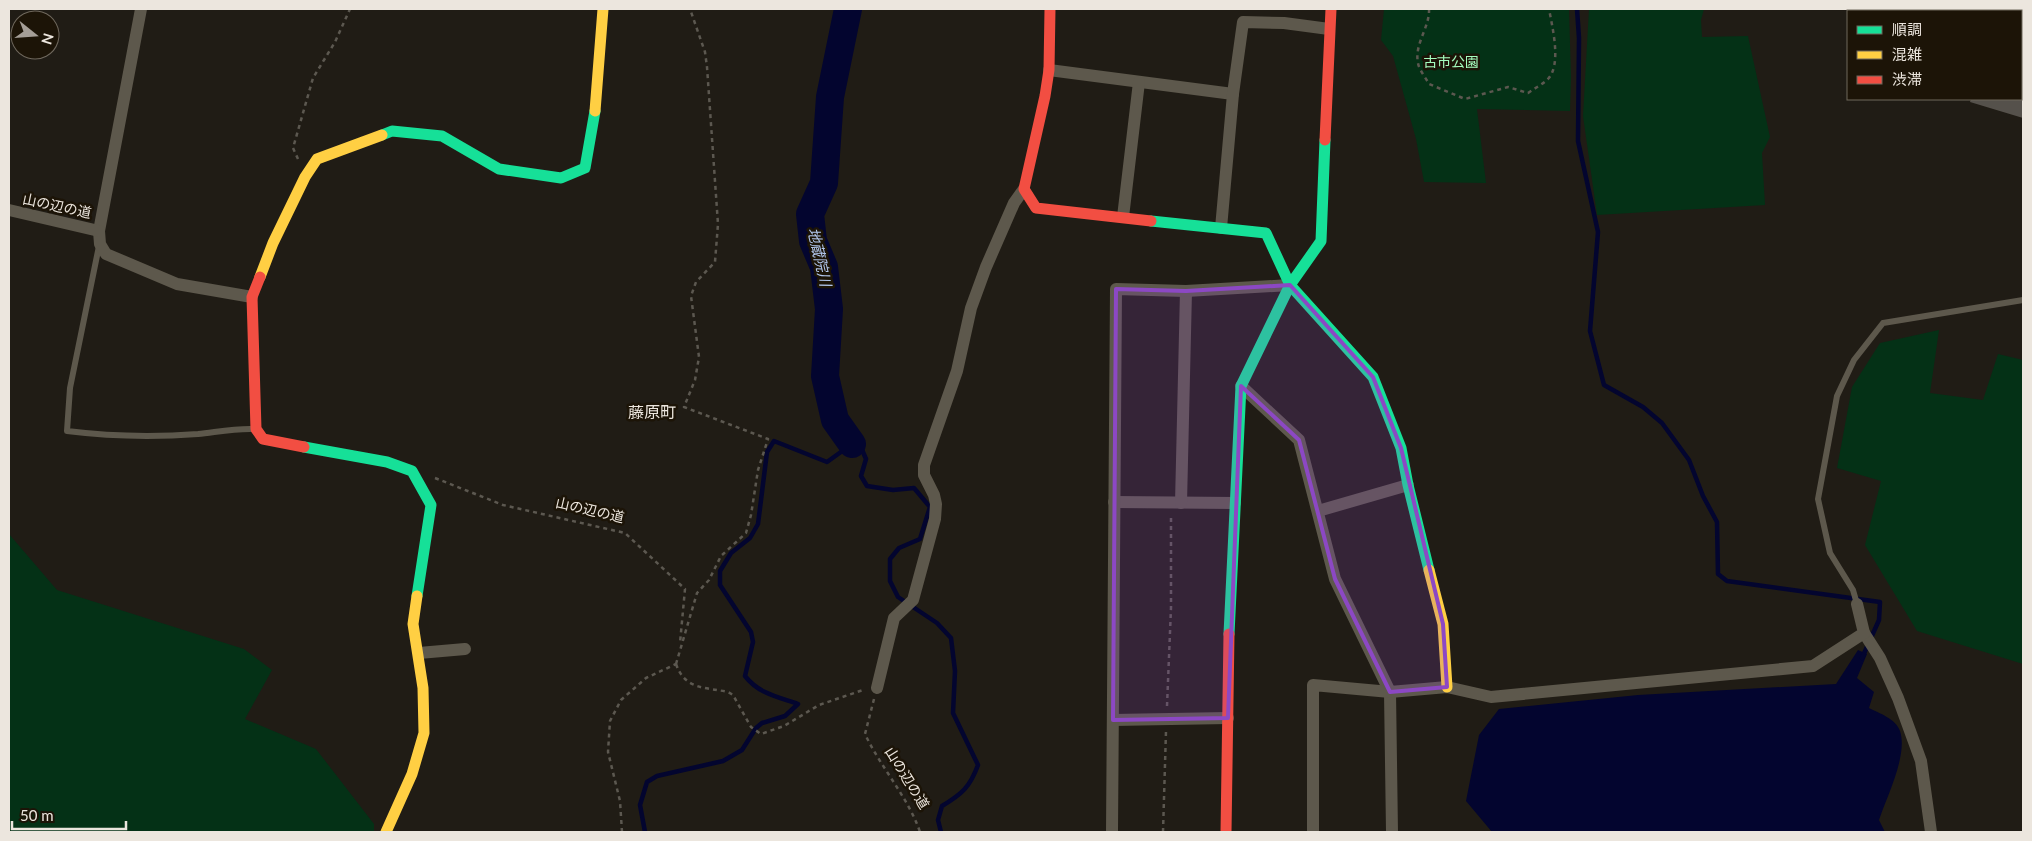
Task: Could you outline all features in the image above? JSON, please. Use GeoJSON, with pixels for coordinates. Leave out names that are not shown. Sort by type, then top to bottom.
{"type":"FeatureCollection","features":[{"type":"Feature","properties":{"kind":"street"},"geometry":{"type":"LineString","coordinates":[[141,9],[99,230],[100,244],[106,254],[177,284],[252,298]]}},
{"type":"Feature","properties":{"kind":"street"},"geometry":{"type":"LineString","coordinates":[[386,832],[412,774],[424,733],[423,688],[413,624],[431,505],[412,471],[387,462],[263,439],[256,429],[252,298],[273,243],[305,177],[317,158],[392,131],[442,136],[499,169],[561,178],[585,168],[595,116],[603,9]]}},
{"type":"Feature","properties":{"kind":"street"},"geometry":{"type":"LineString","coordinates":[[877,688],[894,618],[913,600],[934,519],[936,504],[934,495],[924,475],[924,464],[956,371],[971,308],[986,267],[1014,203],[1024,189],[1049,70],[1050,9]]}},
{"type":"Feature","properties":{"kind":"street"},"geometry":{"type":"LineString","coordinates":[[1226,832],[1228,718],[1240,386],[1290,285],[1321,241],[1331,9]]}},
{"type":"Feature","properties":{"kind":"street"},"geometry":{"type":"LineString","coordinates":[[1221,228],[1233,94],[1243,22],[1284,23],[1329,29]]}},
{"type":"Feature","properties":{"kind":"street"},"geometry":{"type":"LineString","coordinates":[[1049,70],[1233,94]]}},
{"type":"Feature","properties":{"kind":"street"},"geometry":{"type":"LineString","coordinates":[[1123,217],[1139,82]]}},
{"type":"Feature","properties":{"kind":"street"},"geometry":{"type":"LineString","coordinates":[[1024,189],[1036,208],[1266,233],[1290,285],[1373,377],[1401,448],[1408,485],[1443,624],[1447,687]]}},
{"type":"Feature","properties":{"kind":"street","name":"山の辺の道"},"geometry":{"type":"LineString","coordinates":[[9,210],[99,230]]}},
{"type":"Feature","properties":{"kind":"street"},"geometry":{"type":"LineString","coordinates":[[1112,832],[1116,289],[1186,291],[1290,285]]}},
{"type":"Feature","properties":{"kind":"street"},"geometry":{"type":"LineString","coordinates":[[1176,502],[1186,291]]}},
{"type":"Feature","properties":{"kind":"street"},"geometry":{"type":"LineString","coordinates":[[1240,386],[1299,440],[1335,579],[1390,692],[1392,832]]}},
{"type":"Feature","properties":{"kind":"street"},"geometry":{"type":"LineString","coordinates":[[1318,511],[1408,485]]}},
{"type":"Feature","properties":{"kind":"street"},"geometry":{"type":"LineString","coordinates":[[1114,502],[1235,503]]}},
{"type":"Feature","properties":{"kind":"street"},"geometry":{"type":"LineString","coordinates":[[1857,604],[1864,633],[1880,658],[1898,698],[1921,761],[1931,832]]}},
{"type":"Feature","properties":{"kind":"street"},"geometry":{"type":"LineString","coordinates":[[1313,832],[1313,685],[1390,692],[1447,687],[1491,697],[1813,666],[1864,633]]}},
{"type":"Feature","properties":{"kind":"street"},"geometry":{"type":"LineString","coordinates":[[418,653],[465,649]]}},
{"type":"Feature","properties":{"kind":"street"},"geometry":{"type":"LineString","coordinates":[[1113,720],[1228,718]]}},
{"type":"Feature","properties":{"kind":"lane"},"geometry":{"type":"LineString","coordinates":[[100,244],[70,388],[67,431],[95,434],[197,434],[243,428],[256,429]]}},
{"type":"Feature","properties":{"kind":"lane"},"geometry":{"type":"LineString","coordinates":[[1857,604],[1853,590],[1830,553],[1818,499],[1837,396],[1854,360],[1883,323],[2023,300]]}},
{"type":"Feature","properties":{"kind":"path"},"geometry":{"type":"LineString","coordinates":[[305,177],[293,148],[295,140],[314,78],[335,42],[350,9]]}},
{"type":"Feature","properties":{"kind":"path"},"geometry":{"type":"LineString","coordinates":[[690,9],[705,52],[707,67],[718,224],[716,262],[696,282],[691,296],[699,357],[695,380],[684,408],[768,439],[758,470],[752,515],[746,533],[721,556],[709,580],[696,594],[676,664],[679,673],[689,684],[728,692],[733,695],[752,727],[761,734],[784,726],[819,705],[877,688]]}},
{"type":"Feature","properties":{"kind":"path"},"geometry":{"type":"LineString","coordinates":[[1429,9],[1429,16],[1420,39],[1418,63],[1429,84],[1465,99],[1508,88],[1528,93],[1549,78],[1553,68],[1555,41],[1549,9]]}},
{"type":"Feature","properties":{"kind":"path","name":"山の辺の道"},"geometry":{"type":"LineString","coordinates":[[412,471],[433,477],[503,505],[625,533],[685,589],[679,650]]}},
{"type":"Feature","properties":{"kind":"path"},"geometry":{"type":"LineString","coordinates":[[1163,832],[1176,502]]}},
{"type":"Feature","properties":{"kind":"path"},"geometry":{"type":"LineString","coordinates":[[622,832],[620,801],[608,752],[610,721],[621,700],[646,678],[676,664]]}},
{"type":"Feature","properties":{"kind":"path","name":"山の辺の道"},"geometry":{"type":"LineString","coordinates":[[877,688],[865,734],[872,750],[916,819],[920,832]]}},
{"type":"Feature","properties":{"kind":"highlighted area"},"geometry":{"type":"Polygon","coordinates":[[[1290,285],[1373,377],[1401,448],[1443,624],[1447,687],[1390,692],[1335,579],[1299,440],[1241,386],[1228,718],[1113,720],[1116,289],[1186,291],[1290,285]]]}},
{"type":"Feature","properties":{"kind":"green space","name":"古市公園"},"geometry":{"type":"Polygon","coordinates":[[[1384,9],[1569,9],[1570,111],[1477,109],[1486,183],[1424,182],[1416,139],[1393,56],[1381,40],[1384,9]]]}},
{"type":"Feature","properties":{"kind":"green space"},"geometry":{"type":"Polygon","coordinates":[[[1589,9],[1704,9],[1701,20],[1702,37],[1748,36],[1770,137],[1762,153],[1765,205],[1597,215],[1583,116],[1589,9]]]}},
{"type":"Feature","properties":{"kind":"green space"},"geometry":{"type":"Polygon","coordinates":[[[1939,330],[1930,393],[1983,400],[1998,354],[2023,360],[2023,664],[1917,631],[1865,545],[1881,481],[1837,468],[1852,387],[1880,343],[1939,330]]]}},
{"type":"Feature","properties":{"kind":"green space"},"geometry":{"type":"Polygon","coordinates":[[[9,534],[57,590],[244,649],[272,670],[245,719],[316,749],[374,824],[374,832],[9,832],[9,534]]]}},
{"type":"Feature","properties":{"kind":"water"},"geometry":{"type":"Polygon","coordinates":[[[1858,650],[1867,654],[1857,678],[1874,692],[1869,708],[1895,723],[1900,731],[1902,741],[1899,763],[1879,820],[1885,832],[1492,832],[1466,801],[1479,735],[1499,709],[1638,695],[1836,684],[1858,650]]]}},
{"type":"Feature","properties":{"kind":"building"},"geometry":{"type":"Polygon","coordinates":[[[2023,99],[2023,118],[1970,102],[1971,100],[2023,99]]]}},
{"type":"Feature","properties":{"kind":"waterway","name":"地蔵院川"},"geometry":{"type":"LineString","coordinates":[[848,9],[830,97],[824,183],[810,214],[813,241],[824,267],[829,309],[825,376],[835,420],[852,444]]}},
{"type":"Feature","properties":{"kind":"waterway"},"geometry":{"type":"LineString","coordinates":[[1577,9],[1579,38],[1578,141],[1598,232],[1590,331],[1604,385],[1643,407],[1662,423],[1689,460],[1703,496],[1717,522],[1718,574],[1727,581],[1880,602],[1879,620],[1862,658]]}},
{"type":"Feature","properties":{"kind":"waterway"},"geometry":{"type":"LineString","coordinates":[[645,832],[640,805],[647,782],[657,776],[723,761],[742,750],[756,728],[762,723],[785,716],[798,704],[763,691],[745,676],[753,642],[751,632],[720,585],[720,571],[731,553],[750,538],[758,524],[767,452],[774,441],[827,462],[852,444],[860,445],[866,459],[861,476],[867,486],[893,490],[914,488],[930,507],[920,539],[899,548],[890,559],[890,581],[898,597],[937,623],[951,638],[955,671],[953,713],[978,765],[965,789],[942,806],[938,820],[941,832]]}},
{"type":"Feature","properties":{"kind":"traffic: fast"},"geometry":{"type":"LineString","coordinates":[[382,135],[392,131],[442,136],[499,169],[561,178],[585,168],[595,111]]}},
{"type":"Feature","properties":{"kind":"traffic: fast"},"geometry":{"type":"LineString","coordinates":[[1229,634],[1241,386],[1290,285],[1321,241],[1325,140]]}},
{"type":"Feature","properties":{"kind":"traffic: fast"},"geometry":{"type":"LineString","coordinates":[[1151,221],[1266,233],[1290,285],[1373,377],[1401,448],[1429,570]]}},
{"type":"Feature","properties":{"kind":"traffic: fast"},"geometry":{"type":"LineString","coordinates":[[304,447],[387,462],[412,471],[431,505],[417,596]]}},
{"type":"Feature","properties":{"kind":"traffic: slow"},"geometry":{"type":"LineString","coordinates":[[595,111],[603,9]]}},
{"type":"Feature","properties":{"kind":"traffic: slow"},"geometry":{"type":"LineString","coordinates":[[260,277],[273,243],[305,177],[317,159],[382,135]]}},
{"type":"Feature","properties":{"kind":"traffic: slow"},"geometry":{"type":"LineString","coordinates":[[1429,570],[1443,624],[1447,687]]}},
{"type":"Feature","properties":{"kind":"traffic: slow"},"geometry":{"type":"LineString","coordinates":[[386,832],[412,774],[424,733],[423,688],[413,624],[417,596]]}},
{"type":"Feature","properties":{"kind":"traffic: jam"},"geometry":{"type":"LineString","coordinates":[[1050,9],[1049,70],[1024,189],[1036,208],[1151,221]]}},
{"type":"Feature","properties":{"kind":"traffic: jam"},"geometry":{"type":"LineString","coordinates":[[1325,140],[1331,9]]}},
{"type":"Feature","properties":{"kind":"traffic: jam"},"geometry":{"type":"LineString","coordinates":[[260,277],[252,297],[256,429],[263,439],[304,447]]}},
{"type":"Feature","properties":{"kind":"traffic: jam"},"geometry":{"type":"LineString","coordinates":[[1226,832],[1229,634]]}},
{"type":"Feature","properties":{"kind":"district","name":"藤原町"},"geometry":{"type":"Point","coordinates":[652,412]}}]}
